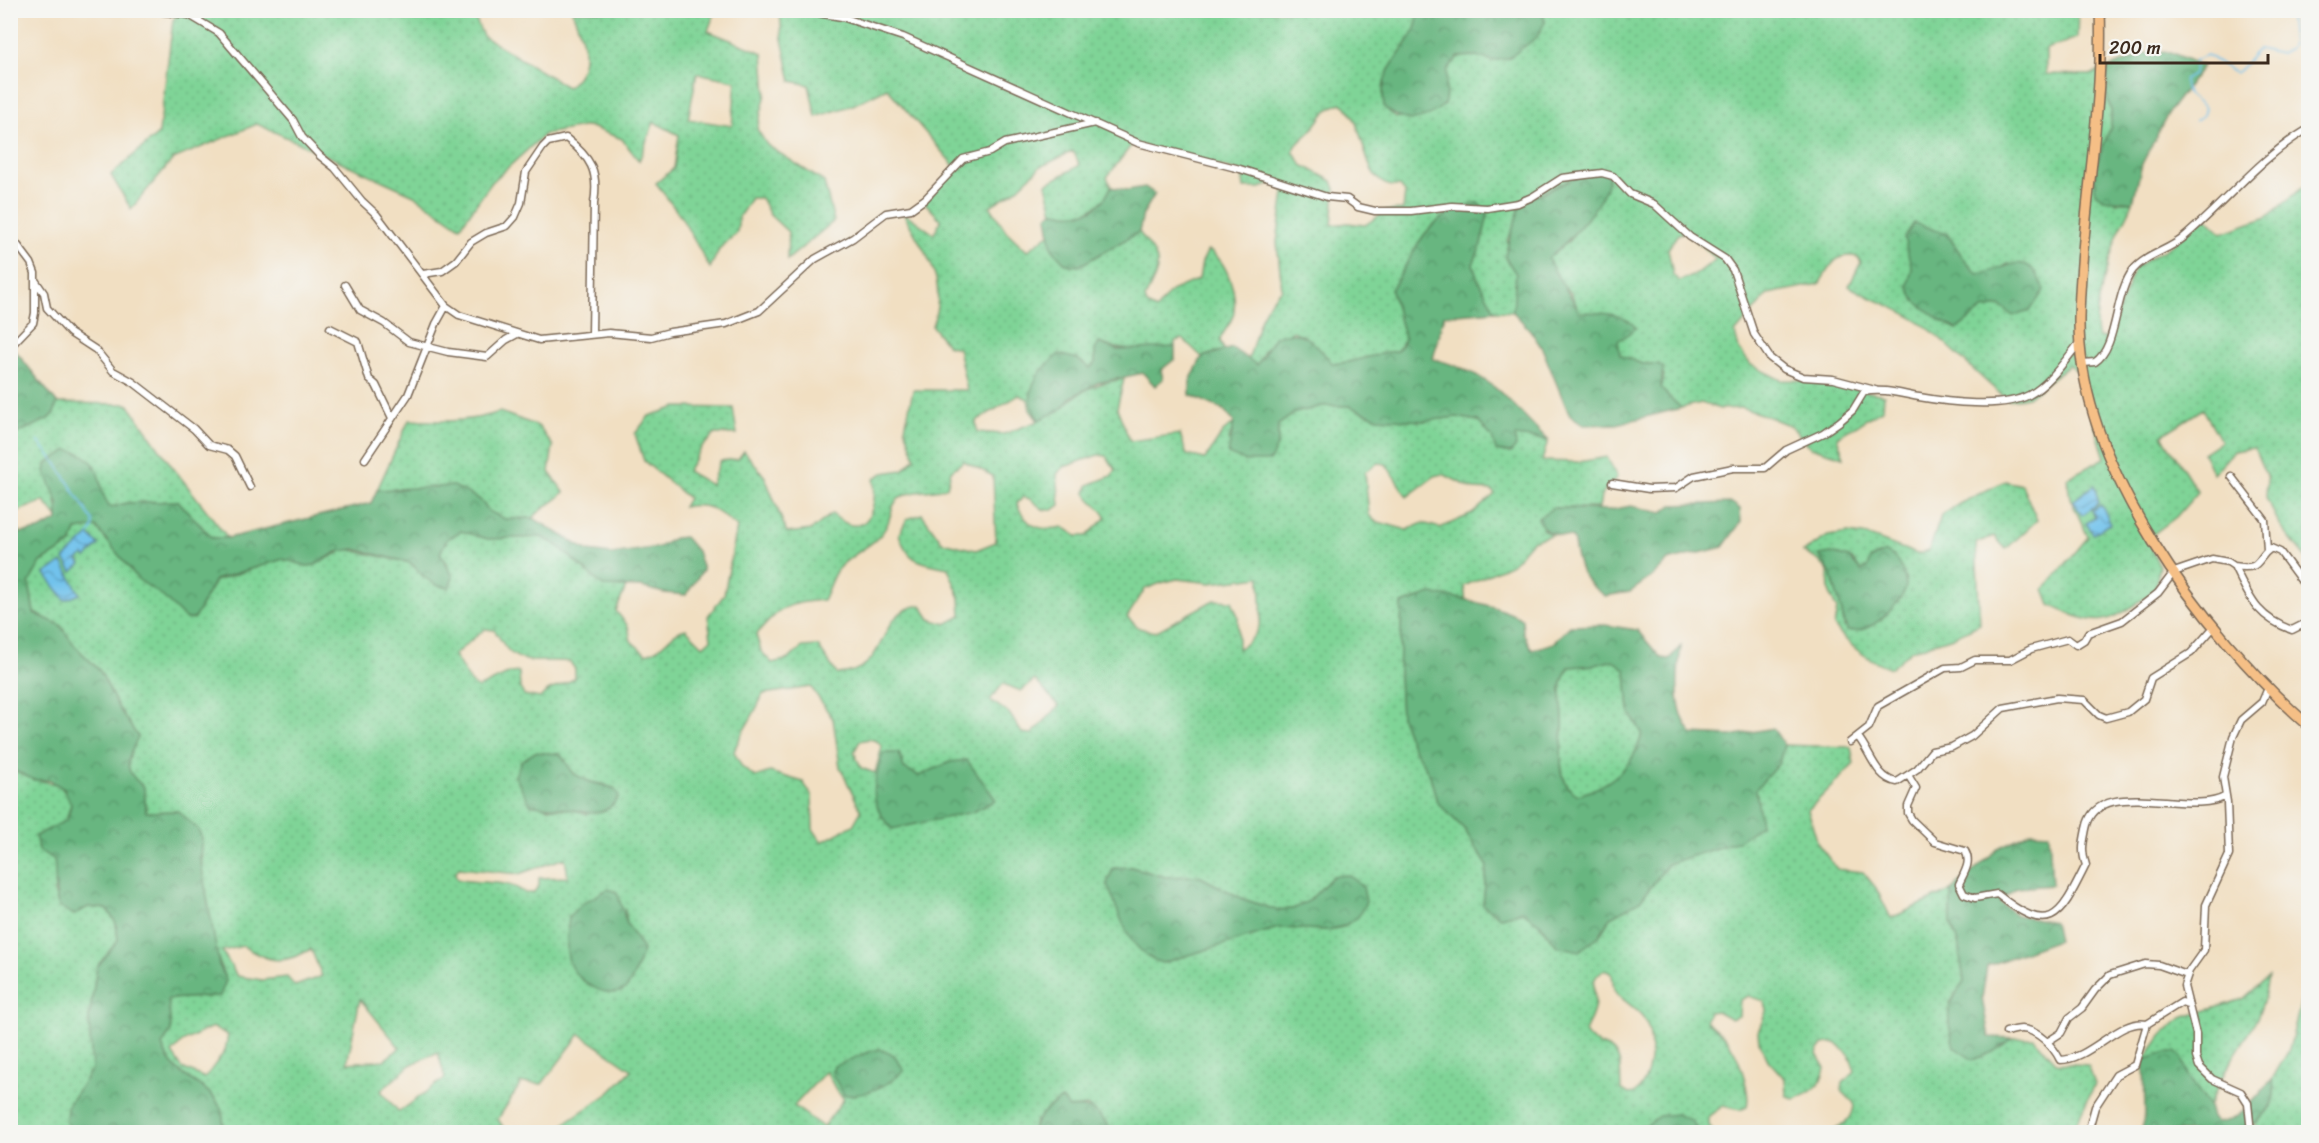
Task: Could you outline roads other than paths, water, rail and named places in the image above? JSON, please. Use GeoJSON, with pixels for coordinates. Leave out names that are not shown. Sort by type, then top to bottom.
{"type":"FeatureCollection","features":[{"type":"Feature","properties":{"kind":"main road"},"geometry":{"type":"LineString","coordinates":[[2100,10],[2098,85],[2082,264],[2080,342],[2090,397],[2108,454],[2133,507],[2174,572],[2214,627],[2268,688],[2304,717],[2308,725]]}},
{"type":"Feature","properties":{"kind":"street"},"geometry":{"type":"LineString","coordinates":[[149,10],[189,15],[219,33],[293,120],[302,137],[335,168],[423,274],[446,306],[459,315],[539,340],[609,333],[651,337],[726,324],[759,311],[815,258],[853,238],[886,213],[911,209],[925,199],[963,159],[990,152],[1005,143],[1095,123]]}},
{"type":"Feature","properties":{"kind":"street"},"geometry":{"type":"LineString","coordinates":[[189,15],[205,10]]}},
{"type":"Feature","properties":{"kind":"street"},"geometry":{"type":"LineString","coordinates":[[799,10],[842,17],[893,33],[1138,142],[1240,169],[1327,197],[1347,199],[1358,207],[1375,211],[1412,212],[1452,206],[1487,208],[1525,200],[1562,178],[1602,173],[1613,176],[1630,194],[1654,204],[1690,237],[1725,259],[1733,270],[1754,334],[1770,358],[1784,369],[1803,377],[1833,379],[1875,390],[1955,401],[1993,403],[2018,399],[2037,389],[2080,342]]}},
{"type":"Feature","properties":{"kind":"street"},"geometry":{"type":"LineString","coordinates":[[2083,363],[2095,362],[2104,352],[2116,309],[2133,270],[2182,239],[2257,166],[2308,129]]}},
{"type":"Feature","properties":{"kind":"street"},"geometry":{"type":"LineString","coordinates":[[423,274],[442,272],[456,261],[471,243],[486,232],[507,226],[515,217],[520,203],[526,172],[548,142],[566,138],[594,167],[597,183],[594,202],[592,334]]}},
{"type":"Feature","properties":{"kind":"street"},"geometry":{"type":"LineString","coordinates":[[10,235],[31,262],[35,280],[33,323],[10,347]]}},
{"type":"Feature","properties":{"kind":"street"},"geometry":{"type":"LineString","coordinates":[[35,280],[44,293],[47,308],[70,333],[96,350],[113,371],[133,382],[194,429],[209,445],[228,450],[235,456],[250,487]]}},
{"type":"Feature","properties":{"kind":"street"},"geometry":{"type":"LineString","coordinates":[[345,285],[360,310],[384,323],[409,342],[487,357],[506,340],[517,334]]}},
{"type":"Feature","properties":{"kind":"street"},"geometry":{"type":"LineString","coordinates":[[365,459],[408,395],[446,306]]}},
{"type":"Feature","properties":{"kind":"street"},"geometry":{"type":"LineString","coordinates":[[330,328],[358,342],[369,379],[376,385],[392,418]]}},
{"type":"Feature","properties":{"kind":"street"},"geometry":{"type":"LineString","coordinates":[[1612,483],[1649,489],[1676,488],[1694,476],[1733,468],[1764,468],[1786,450],[1823,433],[1852,410],[1864,392],[1875,390]]}},
{"type":"Feature","properties":{"kind":"street"},"geometry":{"type":"LineString","coordinates":[[2231,476],[2265,520],[2267,550],[2259,563],[2253,566],[2234,566]]}},
{"type":"Feature","properties":{"kind":"street"},"geometry":{"type":"LineString","coordinates":[[2267,550],[2271,548],[2280,552],[2308,590]]}},
{"type":"Feature","properties":{"kind":"street"},"geometry":{"type":"LineString","coordinates":[[1850,742],[1869,727],[1878,706],[1945,668],[1961,667],[1975,660],[2010,660],[2031,649],[2068,639],[2076,645],[2080,644],[2088,633],[2121,621],[2138,609],[2158,593],[2174,572],[2212,559],[2228,562],[2234,566],[2250,600],[2262,615],[2292,630],[2308,622]]}},
{"type":"Feature","properties":{"kind":"street"},"geometry":{"type":"LineString","coordinates":[[1858,737],[1871,759],[1890,781],[1896,782],[1908,776],[1932,751],[1952,747],[1972,736],[2003,708],[2057,698],[2084,700],[2099,715],[2106,718],[2128,712],[2144,699],[2151,678],[2191,653],[2214,627]]}},
{"type":"Feature","properties":{"kind":"street"},"geometry":{"type":"LineString","coordinates":[[2251,1132],[2248,1103],[2241,1092],[2211,1079],[2199,1066],[2196,1057],[2196,1034],[2184,986],[2187,975],[2204,950],[2206,905],[2229,855],[2223,777],[2233,737],[2241,720],[2262,702],[2268,688]]}},
{"type":"Feature","properties":{"kind":"street"},"geometry":{"type":"LineString","coordinates":[[1908,776],[1916,788],[1908,806],[1908,813],[1912,820],[1935,842],[1965,851],[1969,857],[1969,863],[1959,884],[1964,894],[1975,898],[1997,894],[2012,908],[2043,918],[2058,915],[2086,865],[2081,848],[2093,811],[2103,805],[2135,798],[2147,802],[2206,803],[2226,796]]}},
{"type":"Feature","properties":{"kind":"street"},"geometry":{"type":"LineString","coordinates":[[2048,1042],[2061,1033],[2069,1018],[2082,1008],[2110,975],[2145,964],[2159,965],[2187,975]]}},
{"type":"Feature","properties":{"kind":"street"},"geometry":{"type":"LineString","coordinates":[[2006,1032],[2022,1029],[2048,1042],[2060,1059],[2067,1059],[2089,1050],[2132,1024],[2146,1024],[2182,1002],[2187,1004]]}},
{"type":"Feature","properties":{"kind":"street"},"geometry":{"type":"LineString","coordinates":[[2088,1132],[2095,1107],[2116,1075],[2135,1065],[2146,1024]]}},
{"type":"Feature","properties":{"kind":"water"},"geometry":{"type":"Polygon","coordinates":[[[2094,485],[2099,503],[2082,515],[2073,501],[2094,485]]]}},
{"type":"Feature","properties":{"kind":"water"},"geometry":{"type":"Polygon","coordinates":[[[2101,505],[2111,523],[2093,534],[2086,523],[2095,518],[2092,510],[2101,505]]]}},
{"type":"Feature","properties":{"kind":"water"},"geometry":{"type":"Polygon","coordinates":[[[89,535],[99,545],[86,558],[84,555],[78,560],[81,564],[72,572],[64,559],[89,535]]]}},
{"type":"Feature","properties":{"kind":"water"},"geometry":{"type":"Polygon","coordinates":[[[62,562],[80,594],[65,600],[45,574],[62,562]]]}},
{"type":"Feature","properties":{"kind":"waterway"},"geometry":{"type":"LineString","coordinates":[[2195,121],[2203,115],[2205,109],[2188,94],[2184,86],[2184,80],[2194,74],[2195,60],[2207,55],[2235,73],[2259,49],[2281,54],[2290,49],[2292,44],[2289,10]]}},
{"type":"Feature","properties":{"kind":"waterway"},"geometry":{"type":"LineString","coordinates":[[38,441],[56,463],[93,521],[93,528],[89,535]]}}]}
